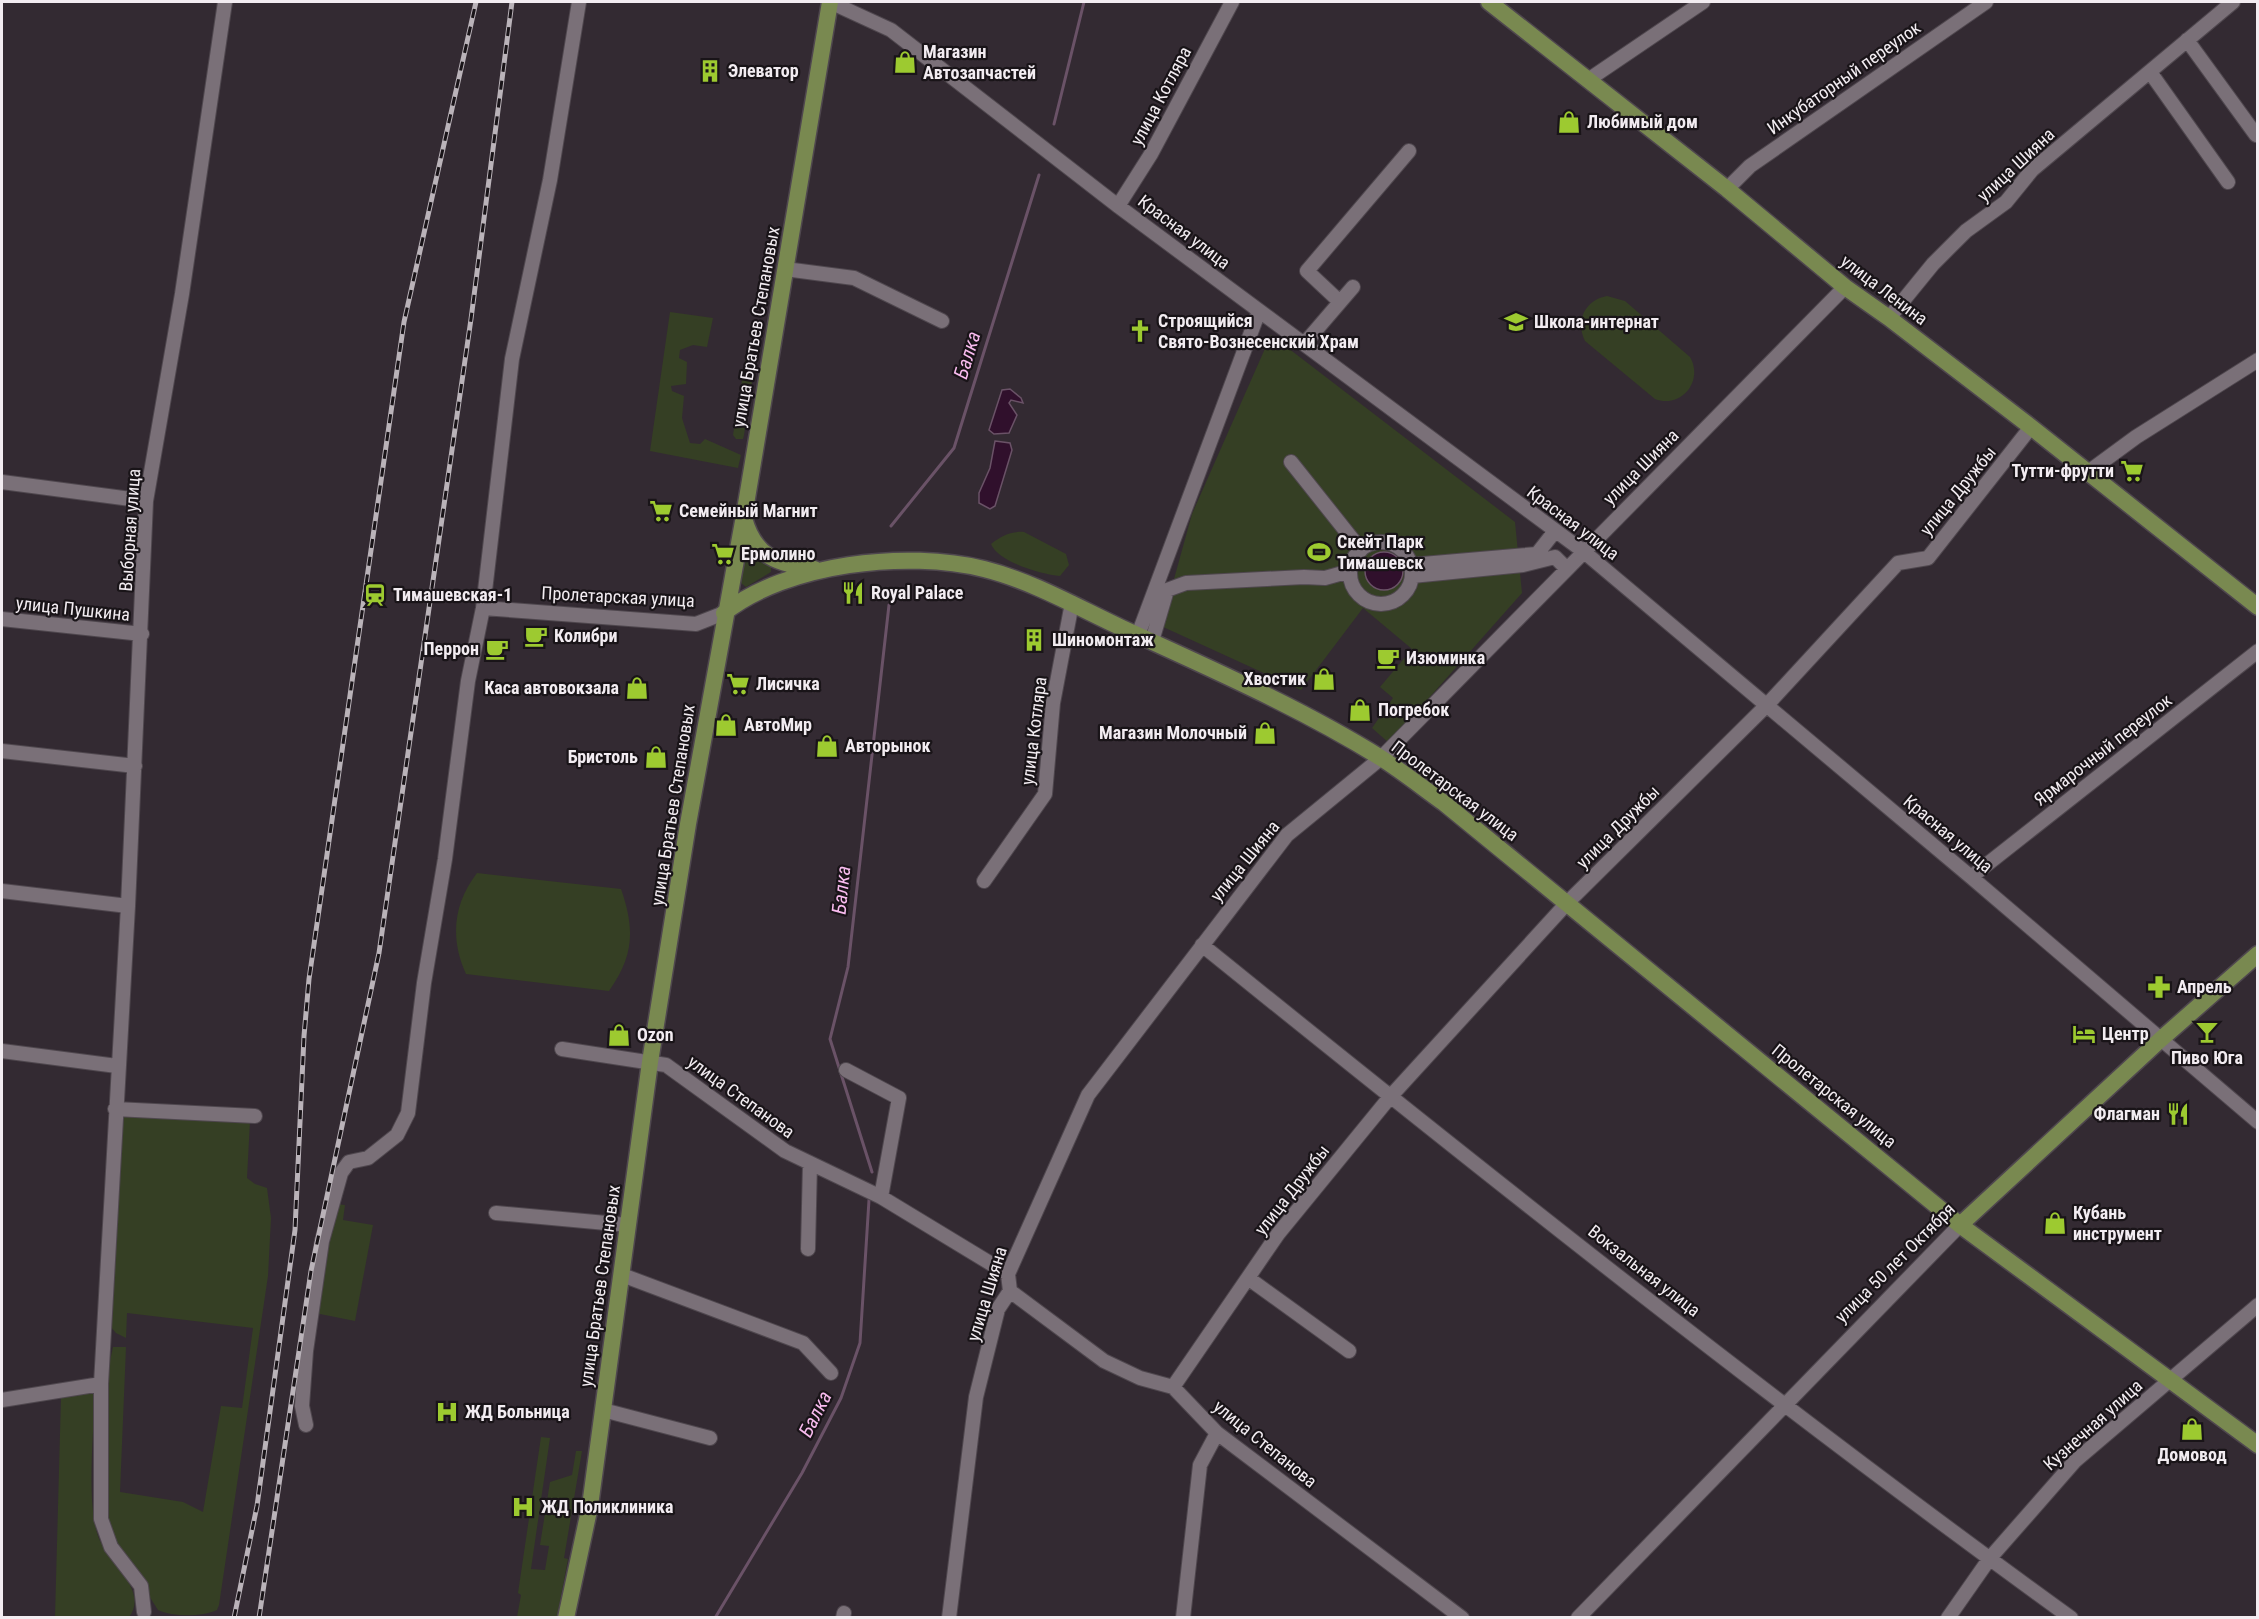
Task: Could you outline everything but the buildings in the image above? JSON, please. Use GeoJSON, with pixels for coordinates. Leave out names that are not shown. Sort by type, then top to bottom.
{"type":"FeatureCollection","features":[{"type":"Feature","properties":{"kind":"main road","name":"улица Братьев Степановых"},"geometry":{"type":"LineString","coordinates":[[566,1617],[590,1506],[650,1062],[724,614],[744,516],[830,2]]}},
{"type":"Feature","properties":{"kind":"main road","name":"улица Ленина"},"geometry":{"type":"LineString","coordinates":[[1489,2],[1727,189],[1845,287],[2031,427],[2258,606]]}},
{"type":"Feature","properties":{"kind":"main road"},"geometry":{"type":"LineString","coordinates":[[744,516],[749,536],[766,556],[786,564],[826,570]]}},
{"type":"Feature","properties":{"kind":"main road","name":"Пролетарская улица"},"geometry":{"type":"LineString","coordinates":[[724,614],[756,591],[797,576],[826,570],[914,560],[961,564],[1010,577],[1072,603],[1296,711],[1381,758],[1444,803],[1568,902],[1960,1225],[2258,1445]]}},
{"type":"Feature","properties":{"kind":"main road","name":"улица 50 лет Октября"},"geometry":{"type":"LineString","coordinates":[[1960,1225],[2160,1040],[2258,954]]}},
{"type":"Feature","properties":{"kind":"street","name":"Выборная улица"},"geometry":{"type":"LineString","coordinates":[[144,1612],[141,1586],[111,1547],[100,1519],[101,1384],[142,634],[146,501],[182,294],[225,2]]}},
{"type":"Feature","properties":{"kind":"street"},"geometry":{"type":"LineString","coordinates":[[306,1425],[302,1408],[306,1352],[322,1241],[340,1173],[349,1162],[368,1158],[398,1135],[408,1113],[424,983],[444,859],[468,681],[483,608],[512,359],[550,180],[579,2]]}},
{"type":"Feature","properties":{"kind":"street","name":"Красная улица"},"geometry":{"type":"LineString","coordinates":[[830,2],[891,30],[1118,206],[1583,551],[2258,1122]]}},
{"type":"Feature","properties":{"kind":"street","name":"улица Котляра"},"geometry":{"type":"LineString","coordinates":[[1118,206],[1151,154],[1232,2]]}},
{"type":"Feature","properties":{"kind":"street"},"geometry":{"type":"LineString","coordinates":[[1588,80],[1703,2]]}},
{"type":"Feature","properties":{"kind":"street","name":"Инкубаторный переулок"},"geometry":{"type":"LineString","coordinates":[[1727,189],[1750,166],[1986,2]]}},
{"type":"Feature","properties":{"kind":"street","name":"улица Шияна"},"geometry":{"type":"LineString","coordinates":[[1889,318],[1933,264],[1966,231],[2006,202],[2032,170],[2233,2]]}},
{"type":"Feature","properties":{"kind":"street"},"geometry":{"type":"LineString","coordinates":[[2187,40],[2256,135]]}},
{"type":"Feature","properties":{"kind":"street"},"geometry":{"type":"LineString","coordinates":[[2150,72],[2228,182]]}},
{"type":"Feature","properties":{"kind":"street"},"geometry":{"type":"LineString","coordinates":[[1340,302],[1307,272],[1409,151]]}},
{"type":"Feature","properties":{"kind":"street"},"geometry":{"type":"LineString","coordinates":[[785,269],[854,278],[942,321]]}},
{"type":"Feature","properties":{"kind":"street"},"geometry":{"type":"LineString","coordinates":[[1304,344],[1353,287]]}},
{"type":"Feature","properties":{"kind":"street","name":"улица Шияна"},"geometry":{"type":"LineString","coordinates":[[949,1617],[976,1397],[998,1309],[1010,1290],[1008,1274],[1088,1095],[1287,835],[1381,758],[1845,287]]}},
{"type":"Feature","properties":{"kind":"street"},"geometry":{"type":"LineString","coordinates":[[1145,638],[1259,311]]}},
{"type":"Feature","properties":{"kind":"street"},"geometry":{"type":"LineString","coordinates":[[2087,473],[2136,437],[2258,360]]}},
{"type":"Feature","properties":{"kind":"street","name":"улица Дружбы"},"geometry":{"type":"LineString","coordinates":[[1173,1388],[1278,1234],[1390,1097],[1568,902],[1766,706],[1898,563],[1928,558],[2031,427]]}},
{"type":"Feature","properties":{"kind":"street"},"geometry":{"type":"LineString","coordinates":[[1291,462],[1361,550]]}},
{"type":"Feature","properties":{"kind":"street"},"geometry":{"type":"LineString","coordinates":[[2,482],[146,501]]}},
{"type":"Feature","properties":{"kind":"street"},"geometry":{"type":"LineString","coordinates":[[1412,570],[1537,554],[1555,531]]}},
{"type":"Feature","properties":{"kind":"street"},"geometry":{"type":"LineString","coordinates":[[1384,542],[1399,547],[1412,570],[1407,591],[1394,602],[1378,605],[1363,599],[1352,587],[1350,571],[1355,555],[1368,545],[1384,542]]}},
{"type":"Feature","properties":{"kind":"street"},"geometry":{"type":"LineString","coordinates":[[1412,570],[1523,565],[1555,557],[1566,568]]}},
{"type":"Feature","properties":{"kind":"street"},"geometry":{"type":"LineString","coordinates":[[1145,638],[1167,590],[1186,583],[1304,577],[1325,579],[1350,571]]}},
{"type":"Feature","properties":{"kind":"street","name":"улица Котляра"},"geometry":{"type":"LineString","coordinates":[[984,881],[1045,794],[1053,703],[1072,603]]}},
{"type":"Feature","properties":{"kind":"street","name":"Пролетарская улица"},"geometry":{"type":"LineString","coordinates":[[483,608],[696,624],[724,614]]}},
{"type":"Feature","properties":{"kind":"street","name":"улица Пушкина"},"geometry":{"type":"LineString","coordinates":[[2,619],[142,634]]}},
{"type":"Feature","properties":{"kind":"street","name":"Ярмарочный переулок"},"geometry":{"type":"LineString","coordinates":[[1971,877],[2258,651]]}},
{"type":"Feature","properties":{"kind":"street"},"geometry":{"type":"LineString","coordinates":[[2,751],[135,766]]}},
{"type":"Feature","properties":{"kind":"street"},"geometry":{"type":"LineString","coordinates":[[2,891],[128,906]]}},
{"type":"Feature","properties":{"kind":"street","name":"Вокзальная улица"},"geometry":{"type":"LineString","coordinates":[[1202,945],[1390,1097],[1785,1403],[2071,1617]]}},
{"type":"Feature","properties":{"kind":"street","name":"улица Степанова"},"geometry":{"type":"LineString","coordinates":[[561,1049],[666,1065],[784,1151],[881,1197],[1008,1274]]}},
{"type":"Feature","properties":{"kind":"street"},"geometry":{"type":"LineString","coordinates":[[2,1051],[117,1066]]}},
{"type":"Feature","properties":{"kind":"street"},"geometry":{"type":"LineString","coordinates":[[846,1070],[899,1098],[881,1197]]}},
{"type":"Feature","properties":{"kind":"street"},"geometry":{"type":"LineString","coordinates":[[115,1109],[255,1116]]}},
{"type":"Feature","properties":{"kind":"street"},"geometry":{"type":"LineString","coordinates":[[808,1249],[810,1163]]}},
{"type":"Feature","properties":{"kind":"street"},"geometry":{"type":"LineString","coordinates":[[496,1213],[628,1225]]}},
{"type":"Feature","properties":{"kind":"street","name":"улица 50 лет Октября"},"geometry":{"type":"LineString","coordinates":[[1578,1617],[1960,1225]]}},
{"type":"Feature","properties":{"kind":"street"},"geometry":{"type":"LineString","coordinates":[[622,1275],[803,1343],[831,1372]]}},
{"type":"Feature","properties":{"kind":"street"},"geometry":{"type":"LineString","coordinates":[[1248,1278],[1349,1351]]}},
{"type":"Feature","properties":{"kind":"street","name":"улица Степанова"},"geometry":{"type":"LineString","coordinates":[[1010,1290],[1104,1360],[1140,1378],[1173,1388],[1217,1433],[1462,1617]]}},
{"type":"Feature","properties":{"kind":"street","name":"Кузнечная улица"},"geometry":{"type":"LineString","coordinates":[[1948,1617],[1990,1558],[2075,1461],[2258,1305]]}},
{"type":"Feature","properties":{"kind":"street"},"geometry":{"type":"LineString","coordinates":[[2,1400],[101,1384]]}},
{"type":"Feature","properties":{"kind":"street"},"geometry":{"type":"LineString","coordinates":[[603,1410],[710,1438]]}},
{"type":"Feature","properties":{"kind":"street"},"geometry":{"type":"LineString","coordinates":[[1183,1617],[1200,1466],[1217,1433]]}},
{"type":"Feature","properties":{"kind":"green space"},"geometry":{"type":"Polygon","coordinates":[[[1607,296],[1625,301],[1690,357],[1694,366],[1694,375],[1688,391],[1673,400],[1655,399],[1585,341],[1581,326],[1584,312],[1593,302],[1607,296]]]}},
{"type":"Feature","properties":{"kind":"green space"},"geometry":{"type":"Polygon","coordinates":[[[670,312],[713,318],[707,347],[693,345],[680,350],[679,358],[687,362],[686,384],[671,386],[672,391],[684,396],[682,418],[690,443],[700,444],[705,439],[741,455],[738,468],[650,451],[670,312]]]}},
{"type":"Feature","properties":{"kind":"green space"},"geometry":{"type":"Polygon","coordinates":[[[1271,335],[1515,522],[1522,593],[1389,743],[1372,728],[1393,698],[1380,687],[1412,649],[1363,608],[1301,690],[1161,626],[1192,514],[1271,335]]]}},
{"type":"Feature","properties":{"kind":"green space"},"geometry":{"type":"Polygon","coordinates":[[[757,350],[744,435],[743,439],[736,439],[733,435],[746,356],[757,350]]]}},
{"type":"Feature","properties":{"kind":"green space"},"geometry":{"type":"Polygon","coordinates":[[[1024,532],[1066,554],[1069,565],[1060,576],[1042,573],[1011,562],[991,544],[1006,535],[1024,532]]]}},
{"type":"Feature","properties":{"kind":"green space"},"geometry":{"type":"Polygon","coordinates":[[[752,555],[771,567],[771,572],[746,587],[741,583],[740,575],[745,559],[752,555]]]}},
{"type":"Feature","properties":{"kind":"green space"},"geometry":{"type":"Polygon","coordinates":[[[477,873],[621,889],[629,917],[630,942],[623,966],[609,991],[466,974],[458,948],[457,922],[463,897],[477,873]]]}},
{"type":"Feature","properties":{"kind":"green space"},"geometry":{"type":"Polygon","coordinates":[[[125,1115],[250,1121],[247,1178],[267,1188],[271,1218],[268,1276],[219,1605],[217,1610],[204,1614],[179,1615],[158,1610],[104,1525],[107,1375],[113,1347],[126,1347],[120,1492],[183,1502],[203,1512],[221,1406],[242,1408],[253,1328],[127,1313],[126,1338],[116,1333],[110,1326],[125,1115]]]}},
{"type":"Feature","properties":{"kind":"green space"},"geometry":{"type":"Polygon","coordinates":[[[335,1204],[345,1205],[343,1220],[373,1225],[355,1321],[315,1313],[335,1204]]]}},
{"type":"Feature","properties":{"kind":"green space"},"geometry":{"type":"Polygon","coordinates":[[[95,1392],[92,1445],[94,1521],[102,1545],[131,1586],[134,1607],[129,1617],[55,1617],[61,1397],[2,1407],[2,1403],[95,1392]]]}},
{"type":"Feature","properties":{"kind":"green space"},"geometry":{"type":"Polygon","coordinates":[[[541,1437],[550,1438],[531,1569],[545,1570],[549,1546],[540,1545],[550,1482],[572,1475],[576,1451],[582,1451],[564,1558],[568,1559],[557,1617],[517,1617],[521,1595],[518,1593],[541,1437]]]}},
{"type":"Feature","properties":{"kind":"shaded area"},"geometry":{"type":"Polygon","coordinates":[[[1010,389],[1021,398],[1023,403],[1011,400],[1009,403],[1017,415],[1009,433],[994,434],[989,430],[1002,390],[1010,389]]]}},
{"type":"Feature","properties":{"kind":"shaded area"},"geometry":{"type":"Polygon","coordinates":[[[995,441],[1010,443],[1012,450],[995,506],[990,509],[979,503],[979,493],[990,468],[995,441]]]}},
{"type":"Feature","properties":{"kind":"shaded area"},"geometry":{"type":"Polygon","coordinates":[[[1384,552],[1398,557],[1403,571],[1398,585],[1384,590],[1370,585],[1365,571],[1370,557],[1384,552]]]}},
{"type":"Feature","properties":{"kind":"waterway","name":"Балка"},"geometry":{"type":"LineString","coordinates":[[1054,124],[1084,2]]}},
{"type":"Feature","properties":{"kind":"waterway","name":"Балка"},"geometry":{"type":"LineString","coordinates":[[891,526],[954,448],[1039,175]]}},
{"type":"Feature","properties":{"kind":"waterway","name":"Балка"},"geometry":{"type":"LineString","coordinates":[[872,1172],[830,1039],[848,967],[889,605]]}},
{"type":"Feature","properties":{"kind":"waterway","name":"Балка"},"geometry":{"type":"LineString","coordinates":[[715,1618],[802,1473],[841,1398],[860,1343],[869,1200]]}},
{"type":"Feature","properties":{"kind":"railway"},"geometry":{"type":"LineString","coordinates":[[234,1618],[257,1506],[295,1230],[304,1036],[309,979],[404,322],[476,2]]}},
{"type":"Feature","properties":{"kind":"railway"},"geometry":{"type":"LineString","coordinates":[[259,1618],[311,1271],[379,953],[471,319],[512,2]]}},
{"type":"Feature","properties":{"kind":"place","name":"Магазин Автозапчастей"},"geometry":{"type":"Point","coordinates":[905,62]}},
{"type":"Feature","properties":{"kind":"place","name":"Элеватор"},"geometry":{"type":"Point","coordinates":[710,71]}},
{"type":"Feature","properties":{"kind":"place","name":"Любимый дом"},"geometry":{"type":"Point","coordinates":[1569,122]}},
{"type":"Feature","properties":{"kind":"place","name":"Школа-интернат"},"geometry":{"type":"Point","coordinates":[1516,322]}},
{"type":"Feature","properties":{"kind":"place","name":"Строящийся Свято-Вознесенский Храм"},"geometry":{"type":"Point","coordinates":[1140,331]}},
{"type":"Feature","properties":{"kind":"place","name":"Тутти-фрутти"},"geometry":{"type":"Point","coordinates":[2132,471]}},
{"type":"Feature","properties":{"kind":"place","name":"Семейный Магнит"},"geometry":{"type":"Point","coordinates":[661,511]}},
{"type":"Feature","properties":{"kind":"place","name":"Скейт Парк Тимашевск"},"geometry":{"type":"Point","coordinates":[1319,552]}},
{"type":"Feature","properties":{"kind":"place","name":"Ермолино"},"geometry":{"type":"Point","coordinates":[723,554]}},
{"type":"Feature","properties":{"kind":"place","name":"Royal Palace"},"geometry":{"type":"Point","coordinates":[853,593]}},
{"type":"Feature","properties":{"kind":"place","name":"Тимашевская-1"},"geometry":{"type":"Point","coordinates":[375,595]}},
{"type":"Feature","properties":{"kind":"place","name":"Колибри"},"geometry":{"type":"Point","coordinates":[536,636]}},
{"type":"Feature","properties":{"kind":"place","name":"Шиномонтаж"},"geometry":{"type":"Point","coordinates":[1034,640]}},
{"type":"Feature","properties":{"kind":"place","name":"Перрон"},"geometry":{"type":"Point","coordinates":[497,649]}},
{"type":"Feature","properties":{"kind":"place","name":"Изюминка"},"geometry":{"type":"Point","coordinates":[1388,658]}},
{"type":"Feature","properties":{"kind":"place","name":"Хвостик"},"geometry":{"type":"Point","coordinates":[1324,679]}},
{"type":"Feature","properties":{"kind":"place","name":"Лисичка"},"geometry":{"type":"Point","coordinates":[738,684]}},
{"type":"Feature","properties":{"kind":"place","name":"Каса автовокзала"},"geometry":{"type":"Point","coordinates":[637,688]}},
{"type":"Feature","properties":{"kind":"place","name":"Погребок"},"geometry":{"type":"Point","coordinates":[1360,710]}},
{"type":"Feature","properties":{"kind":"place","name":"АвтоМир"},"geometry":{"type":"Point","coordinates":[726,725]}},
{"type":"Feature","properties":{"kind":"place","name":"Магазин Молочный"},"geometry":{"type":"Point","coordinates":[1265,733]}},
{"type":"Feature","properties":{"kind":"place","name":"Авторынок"},"geometry":{"type":"Point","coordinates":[827,746]}},
{"type":"Feature","properties":{"kind":"place","name":"Бристоль"},"geometry":{"type":"Point","coordinates":[656,757]}},
{"type":"Feature","properties":{"kind":"place","name":"Апрель"},"geometry":{"type":"Point","coordinates":[2159,987]}},
{"type":"Feature","properties":{"kind":"place","name":"Пиво Юга"},"geometry":{"type":"Point","coordinates":[2207,1032]}},
{"type":"Feature","properties":{"kind":"place","name":"Центр"},"geometry":{"type":"Point","coordinates":[2084,1034]}},
{"type":"Feature","properties":{"kind":"place","name":"Ozon"},"geometry":{"type":"Point","coordinates":[619,1035]}},
{"type":"Feature","properties":{"kind":"place","name":"Флагман"},"geometry":{"type":"Point","coordinates":[2178,1114]}},
{"type":"Feature","properties":{"kind":"place","name":"Кубань инструмент"},"geometry":{"type":"Point","coordinates":[2055,1223]}},
{"type":"Feature","properties":{"kind":"place","name":"ЖД Больница"},"geometry":{"type":"Point","coordinates":[447,1412]}},
{"type":"Feature","properties":{"kind":"place","name":"Домовод"},"geometry":{"type":"Point","coordinates":[2192,1429]}},
{"type":"Feature","properties":{"kind":"place","name":"ЖД Поликлиника"},"geometry":{"type":"Point","coordinates":[523,1507]}}]}
